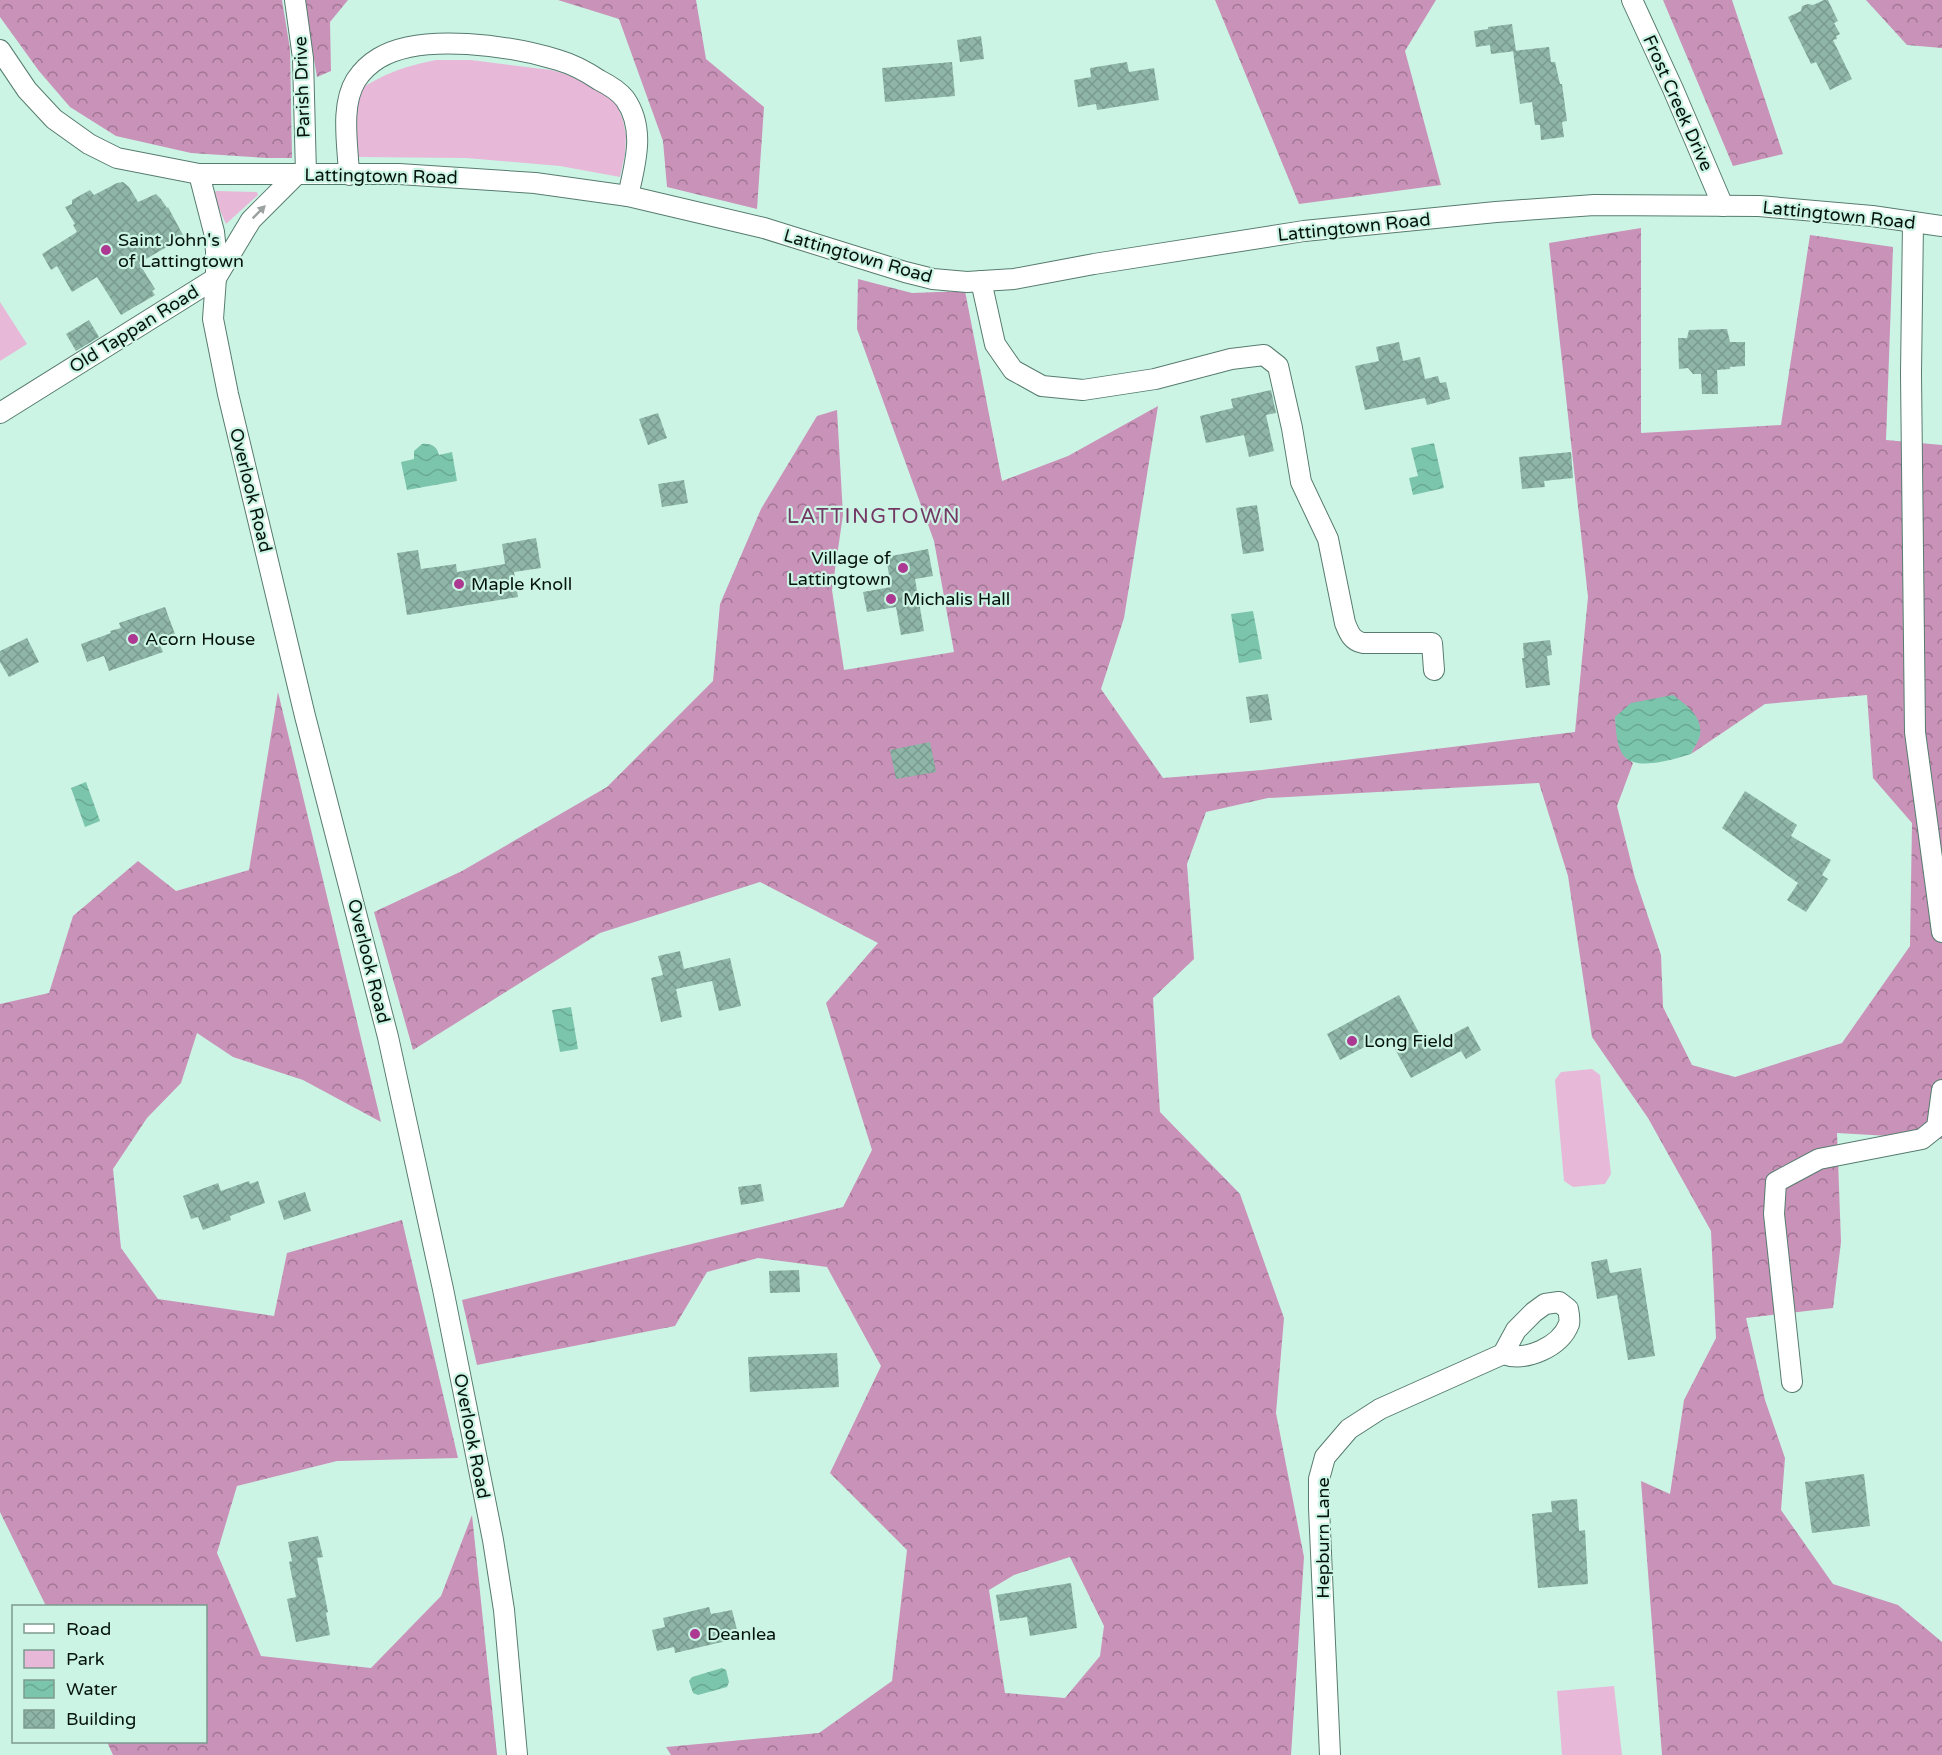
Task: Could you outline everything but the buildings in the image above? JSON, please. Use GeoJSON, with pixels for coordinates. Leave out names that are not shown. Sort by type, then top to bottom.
{"type":"FeatureCollection","features":[{"type":"Feature","properties":{"kind":"street","name":"Parish Drive"},"geometry":{"type":"LineString","coordinates":[[295,0],[303,58],[301,174]]}},
{"type":"Feature","properties":{"kind":"street","name":"Frost Creek Drive"},"geometry":{"type":"LineString","coordinates":[[1632,0],[1723,206]]}},
{"type":"Feature","properties":{"kind":"street"},"geometry":{"type":"LineString","coordinates":[[349,175],[348,97],[355,81],[365,69],[380,57],[425,44],[481,45],[514,49],[561,60],[615,88],[632,113],[638,141],[628,196]]}},
{"type":"Feature","properties":{"kind":"street","name":"Lattingtown Road"},"geometry":{"type":"LineString","coordinates":[[0,50],[27,90],[54,119],[89,144],[117,158],[199,174],[399,174],[536,183],[628,196],[764,228],[933,279],[967,282],[1014,279],[1304,231],[1594,205],[1759,206],[1942,226]]}},
{"type":"Feature","properties":{"kind":"street","name":"Overlook Road"},"geometry":{"type":"LineString","coordinates":[[199,174],[214,232],[216,278],[213,319],[228,394],[305,716],[388,1036],[425,1199],[493,1540],[504,1610],[517,1755]]}},
{"type":"Feature","properties":{"kind":"street","name":"Old Tappan Road"},"geometry":{"type":"LineString","coordinates":[[0,413],[216,278],[251,220],[301,174]]}},
{"type":"Feature","properties":{"kind":"street"},"geometry":{"type":"LineString","coordinates":[[1913,222],[1911,386],[1915,732],[1942,932]]}},
{"type":"Feature","properties":{"kind":"street"},"geometry":{"type":"LineString","coordinates":[[981,281],[995,345],[1013,370],[1042,386],[1083,390],[1155,379],[1231,359],[1264,355],[1278,366],[1301,482],[1328,539],[1348,632],[1358,642],[1363,643],[1432,643],[1434,670]]}},
{"type":"Feature","properties":{"kind":"street"},"geometry":{"type":"LineString","coordinates":[[1792,1382],[1774,1214],[1776,1182],[1819,1159],[1922,1139],[1937,1127],[1942,1090]]}},
{"type":"Feature","properties":{"kind":"street","name":"Hepburn Lane"},"geometry":{"type":"LineString","coordinates":[[1330,1755],[1319,1508],[1319,1479],[1325,1457],[1348,1429],[1380,1408],[1503,1354]]}},
{"type":"Feature","properties":{"kind":"green space"},"geometry":{"type":"Polygon","coordinates":[[[0,0],[282,0],[290,49],[292,158],[191,153],[116,136],[70,107],[39,71],[0,17],[0,0]]]}},
{"type":"Feature","properties":{"kind":"green space"},"geometry":{"type":"Polygon","coordinates":[[[304,0],[348,0],[330,22],[331,71],[317,77],[304,0]]]}},
{"type":"Feature","properties":{"kind":"green space"},"geometry":{"type":"Polygon","coordinates":[[[558,0],[696,0],[706,59],[764,107],[757,209],[667,187],[663,141],[619,19],[558,0]]]}},
{"type":"Feature","properties":{"kind":"green space"},"geometry":{"type":"Polygon","coordinates":[[[1215,0],[1436,0],[1405,51],[1441,185],[1299,204],[1215,0]]]}},
{"type":"Feature","properties":{"kind":"green space"},"geometry":{"type":"Polygon","coordinates":[[[1663,0],[1732,0],[1783,154],[1733,166],[1663,0]]]}},
{"type":"Feature","properties":{"kind":"green space"},"geometry":{"type":"Polygon","coordinates":[[[1866,0],[1942,0],[1942,48],[1907,45],[1866,0]]]}},
{"type":"Feature","properties":{"kind":"green space"},"geometry":{"type":"Polygon","coordinates":[[[436,60],[471,60],[551,70],[566,74],[608,94],[616,103],[626,135],[620,177],[560,166],[467,158],[356,157],[354,115],[362,88],[398,70],[436,60]]]}},
{"type":"Feature","properties":{"kind":"green space"},"geometry":{"type":"Polygon","coordinates":[[[216,191],[257,192],[258,195],[226,224],[213,195],[216,191]]]}},
{"type":"Feature","properties":{"kind":"green space"},"geometry":{"type":"Polygon","coordinates":[[[1641,228],[1641,433],[1781,425],[1810,235],[1893,247],[1886,440],[1942,445],[1942,1139],[1837,1133],[1841,1242],[1833,1308],[1746,1318],[1765,1400],[1785,1458],[1781,1510],[1833,1584],[1898,1605],[1942,1642],[1942,1755],[1662,1755],[1641,1481],[1670,1494],[1684,1400],[1716,1338],[1711,1231],[1648,1118],[1592,1037],[1568,876],[1539,783],[1268,798],[1206,812],[1187,864],[1194,959],[1153,998],[1160,1112],[1240,1194],[1284,1318],[1276,1413],[1304,1557],[1291,1755],[671,1755],[666,1747],[819,1733],[892,1681],[907,1550],[830,1473],[881,1366],[827,1267],[758,1258],[707,1272],[675,1326],[477,1365],[462,1300],[843,1207],[872,1150],[826,1003],[878,943],[760,882],[600,933],[413,1050],[374,912],[462,871],[607,787],[713,681],[720,604],[761,509],[817,416],[837,410],[843,515],[832,590],[844,670],[954,652],[934,541],[857,329],[858,279],[912,293],[965,291],[1002,481],[1068,456],[1158,406],[1124,618],[1101,689],[1163,778],[1262,770],[1575,732],[1588,597],[1549,243],[1641,228]],[[1867,695],[1765,704],[1691,754],[1700,735],[1615,718],[1618,737],[1624,753],[1633,763],[1617,806],[1635,878],[1661,955],[1663,1007],[1692,1065],[1735,1077],[1842,1043],[1910,946],[1912,823],[1873,778],[1867,695]],[[1070,1557],[1014,1575],[989,1590],[1005,1693],[1065,1698],[1100,1656],[1104,1626],[1070,1557]]]}},
{"type":"Feature","properties":{"kind":"green space"},"geometry":{"type":"Polygon","coordinates":[[[0,302],[27,344],[0,361],[0,302]]]}},
{"type":"Feature","properties":{"kind":"green space"},"geometry":{"type":"Polygon","coordinates":[[[278,692],[381,1122],[303,1080],[233,1057],[197,1033],[181,1083],[147,1118],[113,1169],[121,1248],[158,1299],[274,1316],[287,1253],[402,1220],[458,1458],[337,1461],[237,1486],[217,1553],[261,1656],[371,1668],[441,1596],[472,1515],[497,1755],[113,1755],[107,1743],[207,1743],[207,1605],[46,1605],[0,1512],[0,1004],[49,993],[73,916],[138,861],[176,891],[249,870],[278,692]]]}},
{"type":"Feature","properties":{"kind":"green space"},"geometry":{"type":"Polygon","coordinates":[[[1592,1069],[1600,1075],[1611,1174],[1605,1184],[1573,1187],[1564,1181],[1555,1080],[1561,1072],[1592,1069]]]}},
{"type":"Feature","properties":{"kind":"green space"},"geometry":{"type":"Polygon","coordinates":[[[1614,1686],[1622,1755],[1562,1755],[1557,1691],[1614,1686]]]}},
{"type":"Feature","properties":{"kind":"water"},"geometry":{"type":"Polygon","coordinates":[[[1434,443],[1444,488],[1413,495],[1409,478],[1418,476],[1411,448],[1434,443]]]}},
{"type":"Feature","properties":{"kind":"water"},"geometry":{"type":"Polygon","coordinates":[[[422,444],[433,446],[439,455],[452,452],[457,481],[407,490],[401,462],[414,459],[414,451],[422,444]]]}},
{"type":"Feature","properties":{"kind":"water"},"geometry":{"type":"Polygon","coordinates":[[[1253,611],[1262,659],[1239,663],[1231,614],[1253,611]]]}},
{"type":"Feature","properties":{"kind":"water"},"geometry":{"type":"Polygon","coordinates":[[[1673,695],[1692,712],[1699,722],[1700,735],[1691,754],[1655,763],[1636,763],[1629,760],[1619,747],[1615,717],[1631,703],[1673,695]]]}},
{"type":"Feature","properties":{"kind":"water"},"geometry":{"type":"Polygon","coordinates":[[[86,782],[100,821],[85,827],[71,788],[86,782]]]}},
{"type":"Feature","properties":{"kind":"water"},"geometry":{"type":"Polygon","coordinates":[[[571,1007],[578,1049],[560,1052],[552,1010],[571,1007]]]}},
{"type":"Feature","properties":{"kind":"water"},"geometry":{"type":"Polygon","coordinates":[[[722,1668],[726,1670],[729,1682],[727,1687],[698,1695],[693,1693],[689,1681],[692,1677],[722,1668]]]}},
{"type":"Feature","properties":{"kind":"place","name":"Saint John's of Lattingtown"},"geometry":{"type":"Point","coordinates":[106,250]}},
{"type":"Feature","properties":{"kind":"place","name":"Village of Lattingtown"},"geometry":{"type":"Point","coordinates":[903,568]}},
{"type":"Feature","properties":{"kind":"place","name":"Maple Knoll"},"geometry":{"type":"Point","coordinates":[459,584]}},
{"type":"Feature","properties":{"kind":"place","name":"Michalis Hall"},"geometry":{"type":"Point","coordinates":[891,599]}},
{"type":"Feature","properties":{"kind":"place","name":"Acorn House"},"geometry":{"type":"Point","coordinates":[133,639]}},
{"type":"Feature","properties":{"kind":"place","name":"Long Field"},"geometry":{"type":"Point","coordinates":[1352,1041]}},
{"type":"Feature","properties":{"kind":"place","name":"Deanlea"},"geometry":{"type":"Point","coordinates":[695,1634]}},
{"type":"Feature","properties":{"kind":"district","name":"LATTINGTOWN"},"geometry":{"type":"Point","coordinates":[874,516]}}]}
